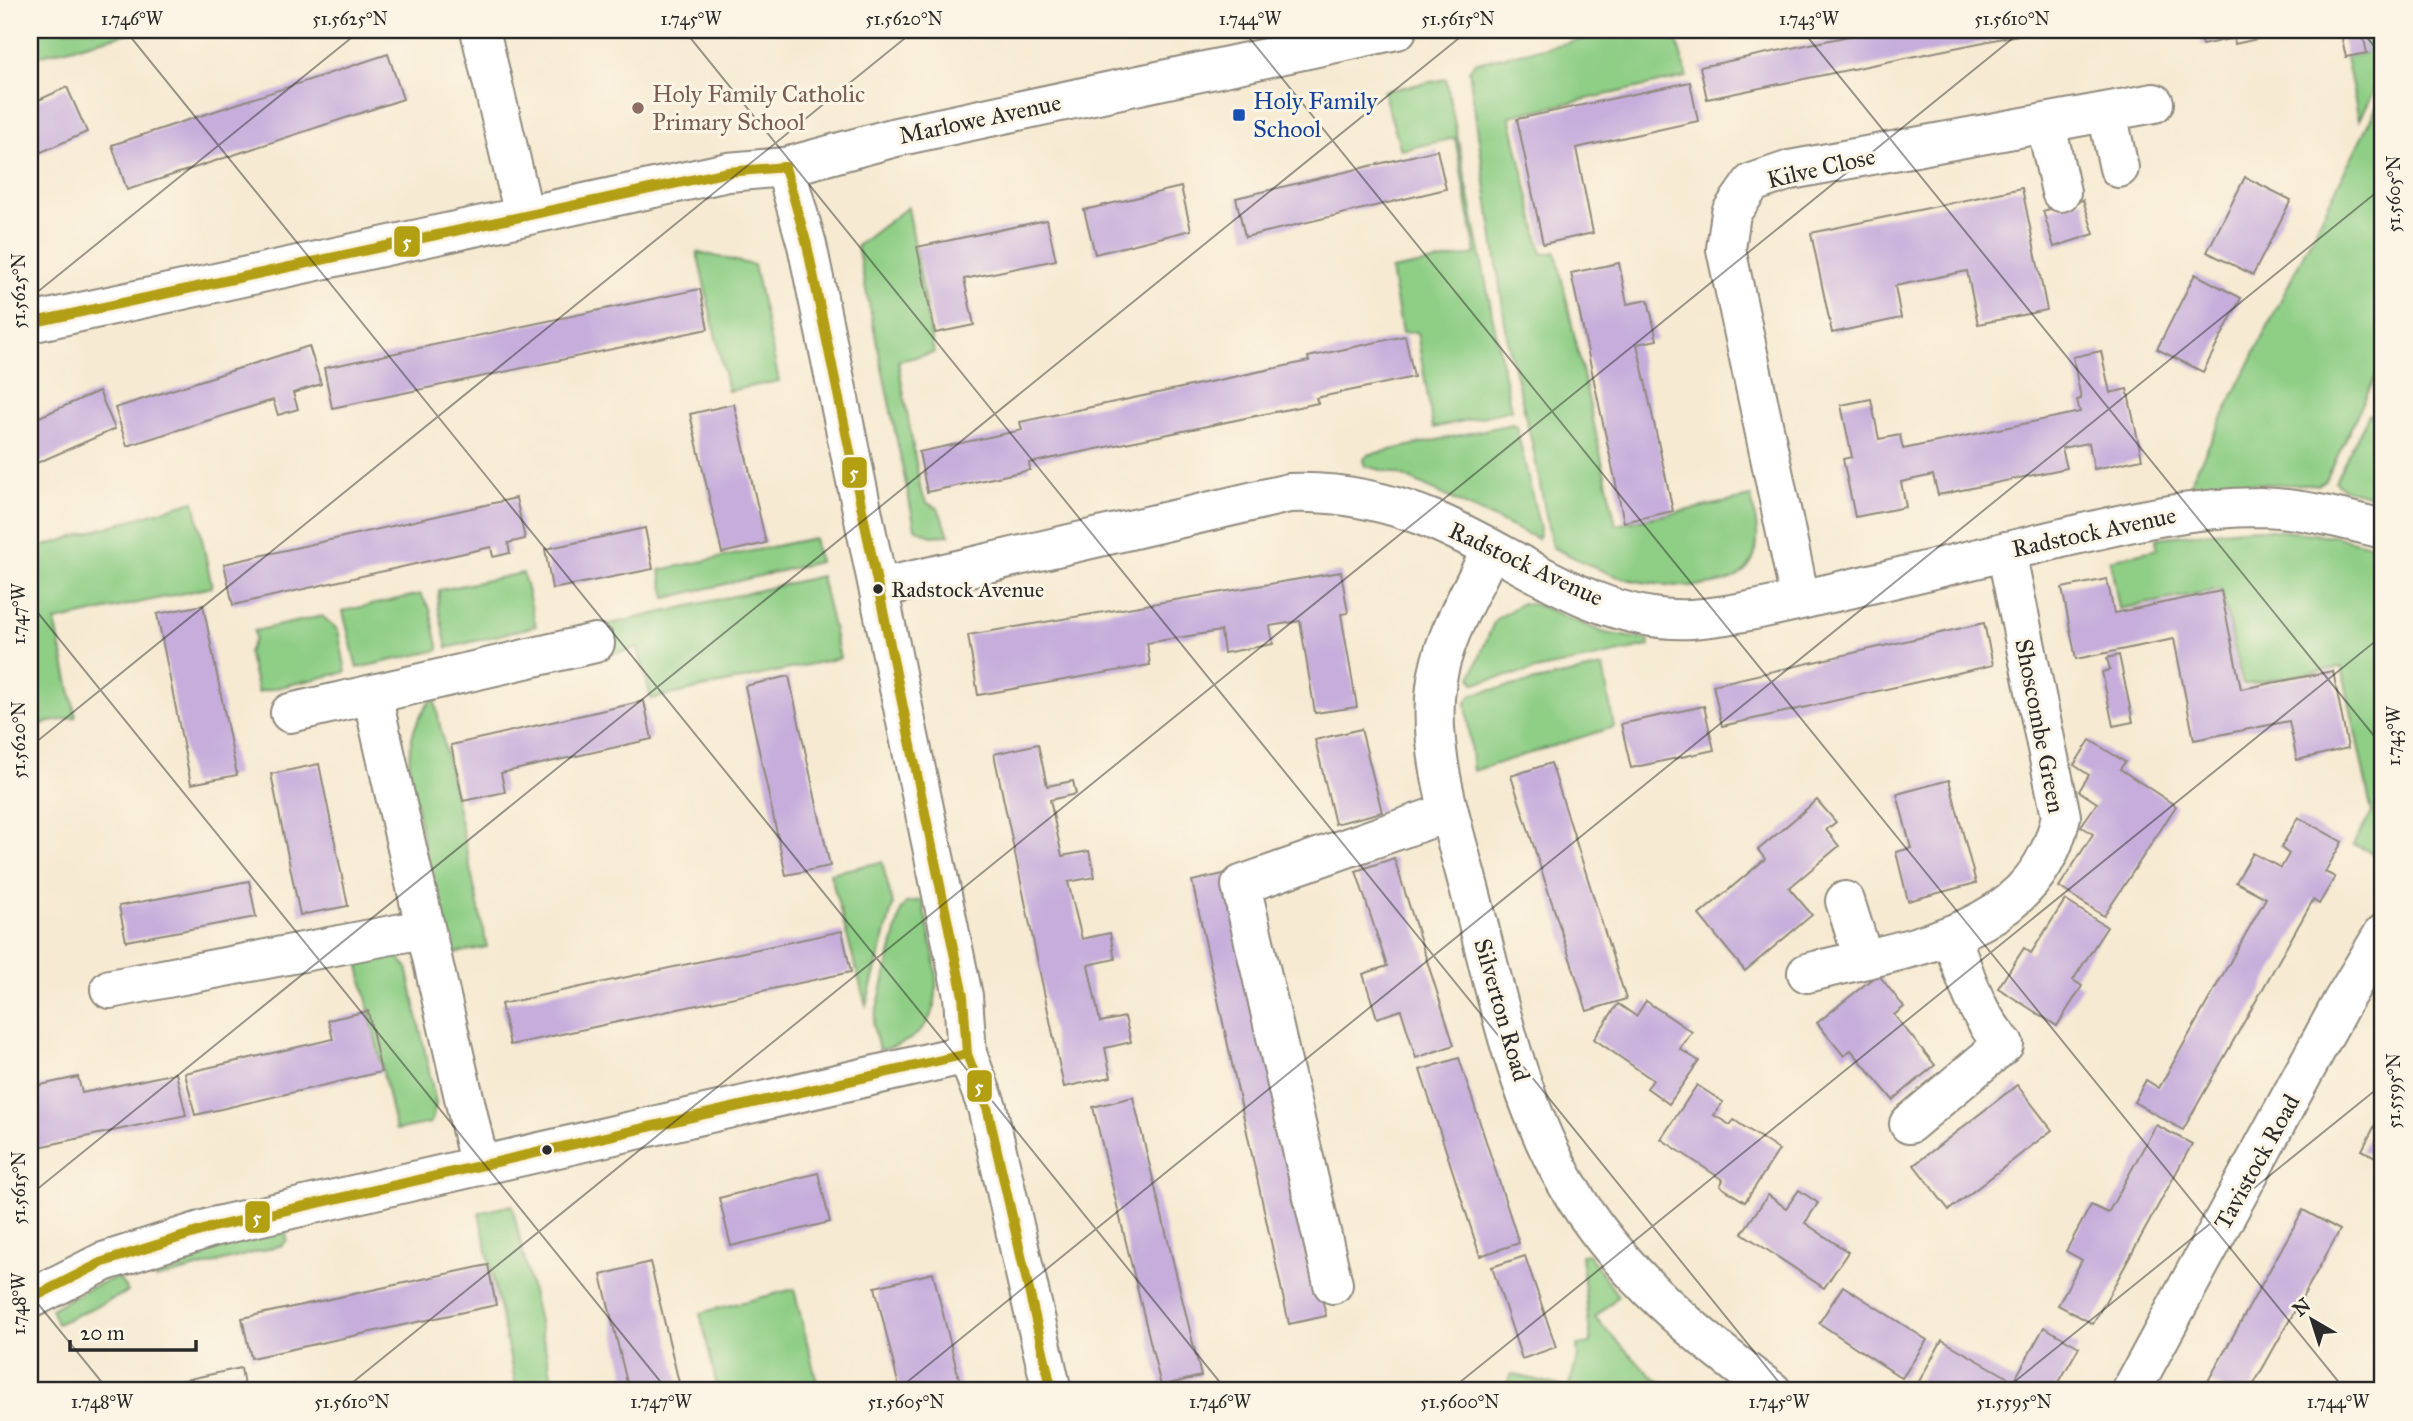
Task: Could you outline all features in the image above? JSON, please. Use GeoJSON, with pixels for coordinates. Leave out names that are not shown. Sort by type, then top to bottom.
{"type":"FeatureCollection","features":[{"type":"Feature","properties":{"kind":"street"},"geometry":{"type":"LineString","coordinates":[[480,30],[524,215]]}},
{"type":"Feature","properties":{"kind":"street","name":"Marlowe Avenue"},"geometry":{"type":"LineString","coordinates":[[30,323],[728,172],[785,167],[896,136],[1262,44],[1390,30]]}},
{"type":"Feature","properties":{"kind":"street","name":"Kilve Close"},"geometry":{"type":"LineString","coordinates":[[1800,599],[1726,248],[1731,213],[1752,183],[1790,170],[2154,103]]}},
{"type":"Feature","properties":{"kind":"street"},"geometry":{"type":"LineString","coordinates":[[2107,113],[2119,168]]}},
{"type":"Feature","properties":{"kind":"street"},"geometry":{"type":"LineString","coordinates":[[2046,124],[2061,192]]}},
{"type":"Feature","properties":{"kind":"street"},"geometry":{"type":"LineString","coordinates":[[785,167],[807,245],[880,588],[963,996],[967,1054],[987,1107],[1052,1391]]}},
{"type":"Feature","properties":{"kind":"street","name":"Radstock Avenue"},"geometry":{"type":"LineString","coordinates":[[880,588],[1289,493],[1324,492],[1381,501],[1435,521],[1546,579],[1590,598],[1655,616],[1690,619],[1800,599],[2161,515],[2262,508],[2321,513],[2383,528]]}},
{"type":"Feature","properties":{"kind":"street","name":"Silverton Road"},"geometry":{"type":"LineString","coordinates":[[1491,549],[1438,669],[1435,733],[1449,812],[1499,1006],[1524,1087],[1557,1166],[1605,1238],[1646,1286],[1709,1344],[1772,1391]]}},
{"type":"Feature","properties":{"kind":"street","name":"Shoscombe Green"},"geometry":{"type":"LineString","coordinates":[[1807,973],[1951,936],[1993,915],[2031,884],[2049,856],[2061,816],[2006,551]]}},
{"type":"Feature","properties":{"kind":"street"},"geometry":{"type":"LineString","coordinates":[[290,713],[595,643]]}},
{"type":"Feature","properties":{"kind":"street"},"geometry":{"type":"LineString","coordinates":[[372,695],[423,929],[479,1163]]}},
{"type":"Feature","properties":{"kind":"street"},"geometry":{"type":"LineString","coordinates":[[1334,1284],[1241,885],[1449,812]]}},
{"type":"Feature","properties":{"kind":"street"},"geometry":{"type":"LineString","coordinates":[[1845,901],[1863,958]]}},
{"type":"Feature","properties":{"kind":"street"},"geometry":{"type":"LineString","coordinates":[[110,989],[423,929]]}},
{"type":"Feature","properties":{"kind":"street","name":"Tavistock Road"},"geometry":{"type":"LineString","coordinates":[[2146,1386],[2342,1002],[2383,934]]}},
{"type":"Feature","properties":{"kind":"street"},"geometry":{"type":"LineString","coordinates":[[1909,1124],[2004,1044],[1994,1035],[1982,1011],[1951,936]]}},
{"type":"Feature","properties":{"kind":"street"},"geometry":{"type":"LineString","coordinates":[[30,1299],[103,1262],[158,1242],[479,1163],[967,1054]]}},
{"type":"Feature","properties":{"kind":"green space"},"geometry":{"type":"Polygon","coordinates":[[[30,30],[142,30],[30,58],[30,30]]]}},
{"type":"Feature","properties":{"kind":"green space"},"geometry":{"type":"Polygon","coordinates":[[[1626,30],[1674,30],[1687,77],[1510,116],[1542,254],[1556,252],[1616,525],[1751,497],[1757,537],[1752,561],[1742,573],[1709,585],[1668,585],[1630,580],[1552,547],[1532,443],[1508,343],[1469,71],[1474,63],[1626,30]]]}},
{"type":"Feature","properties":{"kind":"green space"},"geometry":{"type":"Polygon","coordinates":[[[2383,30],[2383,72],[2359,120],[2346,57],[2366,53],[2362,31],[2383,30]]]}},
{"type":"Feature","properties":{"kind":"green space"},"geometry":{"type":"Polygon","coordinates":[[[1446,79],[1511,410],[1433,428],[1417,332],[1402,333],[1391,270],[1476,254],[1455,138],[1401,150],[1383,91],[1446,79]]]}},
{"type":"Feature","properties":{"kind":"green space"},"geometry":{"type":"Polygon","coordinates":[[[2383,94],[2383,361],[2326,480],[2318,485],[2227,483],[2187,489],[2383,94]]]}},
{"type":"Feature","properties":{"kind":"green space"},"geometry":{"type":"Polygon","coordinates":[[[908,207],[934,353],[898,361],[921,492],[927,503],[938,508],[949,535],[931,536],[915,528],[857,246],[908,207]]]}},
{"type":"Feature","properties":{"kind":"green space"},"geometry":{"type":"Polygon","coordinates":[[[697,252],[754,265],[779,381],[728,391],[697,252]]]}},
{"type":"Feature","properties":{"kind":"green space"},"geometry":{"type":"Polygon","coordinates":[[[2369,414],[2383,421],[2383,498],[2344,489],[2335,481],[2369,414]]]}},
{"type":"Feature","properties":{"kind":"green space"},"geometry":{"type":"Polygon","coordinates":[[[1512,424],[1516,426],[1540,529],[1538,539],[1401,475],[1365,466],[1363,461],[1367,455],[1512,424]]]}},
{"type":"Feature","properties":{"kind":"green space"},"geometry":{"type":"Polygon","coordinates":[[[194,501],[212,587],[55,621],[76,717],[30,726],[30,550],[194,501]]]}},
{"type":"Feature","properties":{"kind":"green space"},"geometry":{"type":"Polygon","coordinates":[[[2251,528],[2334,536],[2383,548],[2383,858],[2353,844],[2372,813],[2342,667],[2243,685],[2221,589],[2119,609],[2110,560],[2157,549],[2156,538],[2251,528]]]}},
{"type":"Feature","properties":{"kind":"green space"},"geometry":{"type":"Polygon","coordinates":[[[814,538],[819,562],[666,598],[660,570],[814,538]]]}},
{"type":"Feature","properties":{"kind":"green space"},"geometry":{"type":"Polygon","coordinates":[[[523,573],[536,626],[447,648],[438,606],[439,590],[523,573]]]}},
{"type":"Feature","properties":{"kind":"green space"},"geometry":{"type":"Polygon","coordinates":[[[821,576],[840,658],[651,699],[638,648],[603,656],[597,627],[821,576]]]}},
{"type":"Feature","properties":{"kind":"green space"},"geometry":{"type":"Polygon","coordinates":[[[420,594],[430,609],[439,650],[357,668],[343,611],[420,594]]]}},
{"type":"Feature","properties":{"kind":"green space"},"geometry":{"type":"Polygon","coordinates":[[[1522,603],[1537,605],[1605,633],[1649,640],[1649,646],[1474,683],[1471,677],[1495,620],[1522,603]]]}},
{"type":"Feature","properties":{"kind":"green space"},"geometry":{"type":"Polygon","coordinates":[[[322,616],[338,630],[346,672],[258,692],[248,652],[255,639],[254,631],[322,616]]]}},
{"type":"Feature","properties":{"kind":"green space"},"geometry":{"type":"Polygon","coordinates":[[[1603,667],[1614,727],[1473,771],[1466,701],[1473,694],[1603,667]]]}},
{"type":"Feature","properties":{"kind":"green space"},"geometry":{"type":"Polygon","coordinates":[[[434,697],[487,947],[445,955],[409,767],[414,729],[434,697]]]}},
{"type":"Feature","properties":{"kind":"green space"},"geometry":{"type":"Polygon","coordinates":[[[882,862],[893,905],[866,1005],[830,873],[882,862]]]}},
{"type":"Feature","properties":{"kind":"green space"},"geometry":{"type":"Polygon","coordinates":[[[922,900],[936,969],[936,992],[932,1012],[922,1029],[905,1042],[879,1050],[873,1025],[901,911],[906,903],[922,900]]]}},
{"type":"Feature","properties":{"kind":"green space"},"geometry":{"type":"Polygon","coordinates":[[[393,951],[407,967],[436,1104],[431,1123],[396,1130],[356,953],[393,951]]]}},
{"type":"Feature","properties":{"kind":"green space"},"geometry":{"type":"Polygon","coordinates":[[[512,1205],[555,1391],[517,1391],[479,1213],[512,1205]]]}},
{"type":"Feature","properties":{"kind":"green space"},"geometry":{"type":"Polygon","coordinates":[[[285,1225],[287,1240],[283,1245],[156,1279],[150,1263],[285,1225]]]}},
{"type":"Feature","properties":{"kind":"green space"},"geometry":{"type":"Polygon","coordinates":[[[1588,1254],[1618,1296],[1595,1318],[1648,1373],[1674,1391],[1502,1391],[1512,1374],[1568,1388],[1578,1357],[1577,1345],[1591,1343],[1581,1255],[1588,1254]]]}},
{"type":"Feature","properties":{"kind":"green space"},"geometry":{"type":"Polygon","coordinates":[[[118,1277],[128,1292],[57,1324],[51,1309],[89,1288],[118,1277]]]}},
{"type":"Feature","properties":{"kind":"green space"},"geometry":{"type":"Polygon","coordinates":[[[794,1289],[819,1391],[718,1391],[700,1313],[794,1289]]]}},
{"type":"Feature","properties":{"kind":"building"},"geometry":{"type":"Polygon","coordinates":[[[1878,30],[2037,31],[1707,99],[1700,67],[1878,30]]]}},
{"type":"Feature","properties":{"kind":"building"},"geometry":{"type":"Polygon","coordinates":[[[2199,30],[2292,31],[2235,44],[2234,38],[2202,45],[2199,30]]]}},
{"type":"Feature","properties":{"kind":"building"},"geometry":{"type":"Polygon","coordinates":[[[2340,30],[2362,30],[2367,53],[2346,57],[2340,30]]]}},
{"type":"Feature","properties":{"kind":"building"},"geometry":{"type":"Polygon","coordinates":[[[388,54],[403,99],[127,190],[112,145],[388,54]]]}},
{"type":"Feature","properties":{"kind":"building"},"geometry":{"type":"Polygon","coordinates":[[[1690,82],[1698,121],[1576,148],[1593,233],[1543,244],[1517,119],[1690,82]]]}},
{"type":"Feature","properties":{"kind":"building"},"geometry":{"type":"Polygon","coordinates":[[[67,87],[87,132],[30,157],[30,104],[67,87]]]}},
{"type":"Feature","properties":{"kind":"building"},"geometry":{"type":"Polygon","coordinates":[[[1437,150],[1446,189],[1245,237],[1236,198],[1437,150]]]}},
{"type":"Feature","properties":{"kind":"building"},"geometry":{"type":"Polygon","coordinates":[[[2245,177],[2291,200],[2253,275],[2207,252],[2245,177]]]}},
{"type":"Feature","properties":{"kind":"building"},"geometry":{"type":"Polygon","coordinates":[[[1181,187],[1191,230],[1095,254],[1084,210],[1181,187]]]}},
{"type":"Feature","properties":{"kind":"building"},"geometry":{"type":"Polygon","coordinates":[[[2022,188],[2047,310],[1978,324],[1967,271],[1895,286],[1901,318],[1832,333],[1811,233],[2022,188]]]}},
{"type":"Feature","properties":{"kind":"building"},"geometry":{"type":"Polygon","coordinates":[[[2083,200],[2094,234],[2054,247],[2043,211],[2083,200]]]}},
{"type":"Feature","properties":{"kind":"building"},"geometry":{"type":"Polygon","coordinates":[[[1047,220],[1056,260],[964,279],[974,325],[935,333],[917,247],[1047,220]]]}},
{"type":"Feature","properties":{"kind":"building"},"geometry":{"type":"Polygon","coordinates":[[[1619,263],[1627,304],[1648,300],[1657,340],[1637,344],[1673,511],[1624,522],[1571,273],[1619,263]]]}},
{"type":"Feature","properties":{"kind":"building"},"geometry":{"type":"Polygon","coordinates":[[[2195,274],[2241,298],[2203,372],[2157,349],[2195,274]]]}},
{"type":"Feature","properties":{"kind":"building"},"geometry":{"type":"Polygon","coordinates":[[[700,289],[708,329],[332,408],[324,368],[700,289]]]}},
{"type":"Feature","properties":{"kind":"building"},"geometry":{"type":"Polygon","coordinates":[[[1405,336],[1414,377],[1316,398],[1318,403],[1029,463],[1030,470],[927,492],[919,452],[1022,430],[1020,422],[1309,361],[1308,357],[1405,336]]]}},
{"type":"Feature","properties":{"kind":"building"},"geometry":{"type":"Polygon","coordinates":[[[309,346],[321,384],[293,393],[298,409],[278,415],[273,400],[127,446],[115,408],[309,346]]]}},
{"type":"Feature","properties":{"kind":"building"},"geometry":{"type":"Polygon","coordinates":[[[2101,351],[2110,393],[2127,389],[2142,459],[2094,469],[2089,443],[2062,448],[2067,468],[1938,495],[1933,475],[1901,482],[1906,507],[1855,517],[1843,459],[1852,457],[1841,405],[1871,399],[1879,439],[1900,435],[1903,449],[2080,412],[2077,400],[2081,399],[2073,357],[2101,351]]]}},
{"type":"Feature","properties":{"kind":"building"},"geometry":{"type":"Polygon","coordinates":[[[99,391],[115,429],[30,466],[30,421],[99,391]]]}},
{"type":"Feature","properties":{"kind":"building"},"geometry":{"type":"Polygon","coordinates":[[[734,404],[766,543],[722,553],[690,414],[734,404]]]}},
{"type":"Feature","properties":{"kind":"building"},"geometry":{"type":"Polygon","coordinates":[[[516,498],[525,539],[508,543],[510,553],[493,557],[491,547],[233,605],[224,564],[516,498]]]}},
{"type":"Feature","properties":{"kind":"building"},"geometry":{"type":"Polygon","coordinates":[[[645,528],[653,569],[552,589],[545,549],[645,528]]]}},
{"type":"Feature","properties":{"kind":"building"},"geometry":{"type":"Polygon","coordinates":[[[1341,572],[1348,613],[1341,614],[1357,707],[1315,713],[1300,621],[1270,626],[1273,644],[1224,653],[1221,631],[1170,639],[1147,643],[1150,665],[978,695],[968,635],[1341,572]]]}},
{"type":"Feature","properties":{"kind":"building"},"geometry":{"type":"Polygon","coordinates":[[[2107,579],[2114,613],[2221,591],[2241,689],[2333,671],[2348,748],[2297,760],[2289,721],[2194,740],[2174,639],[2076,659],[2062,588],[2107,579]]]}},
{"type":"Feature","properties":{"kind":"building"},"geometry":{"type":"Polygon","coordinates":[[[203,605],[237,775],[191,784],[157,614],[203,605]]]}},
{"type":"Feature","properties":{"kind":"building"},"geometry":{"type":"Polygon","coordinates":[[[1984,623],[1993,665],[1722,726],[1713,685],[1984,623]]]}},
{"type":"Feature","properties":{"kind":"building"},"geometry":{"type":"Polygon","coordinates":[[[2119,655],[2133,722],[2113,726],[2102,672],[2110,670],[2107,658],[2119,655]]]}},
{"type":"Feature","properties":{"kind":"building"},"geometry":{"type":"Polygon","coordinates":[[[789,676],[830,866],[786,875],[745,686],[789,676]]]}},
{"type":"Feature","properties":{"kind":"building"},"geometry":{"type":"Polygon","coordinates":[[[644,701],[652,739],[501,773],[505,792],[463,801],[451,745],[644,701]]]}},
{"type":"Feature","properties":{"kind":"building"},"geometry":{"type":"Polygon","coordinates":[[[1704,706],[1714,750],[1631,768],[1621,724],[1704,706]]]}},
{"type":"Feature","properties":{"kind":"building"},"geometry":{"type":"Polygon","coordinates":[[[1361,729],[1382,812],[1335,824],[1315,740],[1361,729]]]}},
{"type":"Feature","properties":{"kind":"building"},"geometry":{"type":"Polygon","coordinates":[[[2090,740],[2125,762],[2120,769],[2176,806],[2104,916],[2059,887],[2093,834],[2081,826],[2097,803],[2079,791],[2089,775],[2074,765],[2090,740]]]}},
{"type":"Feature","properties":{"kind":"building"},"geometry":{"type":"Polygon","coordinates":[[[1038,744],[1047,786],[1073,781],[1076,794],[1050,800],[1062,856],[1089,851],[1095,877],[1068,882],[1082,939],[1110,933],[1115,959],[1088,965],[1100,1022],[1125,1017],[1131,1042],[1105,1048],[1111,1077],[1064,1087],[994,754],[1038,744]]]}},
{"type":"Feature","properties":{"kind":"building"},"geometry":{"type":"Polygon","coordinates":[[[1551,763],[1626,999],[1587,1011],[1511,776],[1551,763]]]}},
{"type":"Feature","properties":{"kind":"building"},"geometry":{"type":"Polygon","coordinates":[[[319,764],[348,906],[300,915],[271,774],[319,764]]]}},
{"type":"Feature","properties":{"kind":"building"},"geometry":{"type":"Polygon","coordinates":[[[1949,780],[1976,883],[1908,901],[1896,852],[1911,848],[1897,794],[1949,780]]]}},
{"type":"Feature","properties":{"kind":"building"},"geometry":{"type":"Polygon","coordinates":[[[1817,800],[1836,822],[1826,830],[1839,846],[1789,888],[1812,915],[1745,971],[1699,915],[1765,859],[1758,850],[1817,800]]]}},
{"type":"Feature","properties":{"kind":"building"},"geometry":{"type":"Polygon","coordinates":[[[2298,817],[2342,842],[2325,872],[2335,877],[2319,904],[2313,900],[2183,1130],[2134,1102],[2146,1080],[2159,1088],[2266,898],[2236,882],[2253,853],[2281,868],[2289,854],[2281,848],[2298,817]]]}},
{"type":"Feature","properties":{"kind":"building"},"geometry":{"type":"Polygon","coordinates":[[[1394,858],[1454,1045],[1416,1058],[1401,1010],[1377,1018],[1363,974],[1387,966],[1356,871],[1394,858]]]}},
{"type":"Feature","properties":{"kind":"building"},"geometry":{"type":"Polygon","coordinates":[[[1228,873],[1326,1316],[1289,1324],[1192,881],[1228,873]]]}},
{"type":"Feature","properties":{"kind":"building"},"geometry":{"type":"Polygon","coordinates":[[[249,881],[256,917],[126,941],[119,906],[249,881]]]}},
{"type":"Feature","properties":{"kind":"building"},"geometry":{"type":"Polygon","coordinates":[[[2065,900],[2107,927],[2073,980],[2082,986],[2057,1026],[1998,988],[2024,948],[2031,953],[2065,900]]]}},
{"type":"Feature","properties":{"kind":"building"},"geometry":{"type":"Polygon","coordinates":[[[842,931],[851,972],[510,1045],[501,1004],[842,931]]]}},
{"type":"Feature","properties":{"kind":"building"},"geometry":{"type":"Polygon","coordinates":[[[1878,974],[1904,1007],[1894,1015],[1935,1065],[1893,1100],[1851,1050],[1844,1056],[1817,1023],[1878,974]]]}},
{"type":"Feature","properties":{"kind":"building"},"geometry":{"type":"Polygon","coordinates":[[[1646,1001],[1692,1032],[1680,1049],[1699,1061],[1669,1104],[1647,1088],[1653,1080],[1594,1039],[1618,1004],[1636,1016],[1646,1001]]]}},
{"type":"Feature","properties":{"kind":"building"},"geometry":{"type":"Polygon","coordinates":[[[368,1011],[381,1072],[195,1115],[185,1073],[333,1039],[328,1020],[368,1011]]]}},
{"type":"Feature","properties":{"kind":"building"},"geometry":{"type":"Polygon","coordinates":[[[1459,1058],[1519,1243],[1480,1256],[1420,1070],[1459,1058]]]}},
{"type":"Feature","properties":{"kind":"building"},"geometry":{"type":"Polygon","coordinates":[[[176,1073],[186,1115],[30,1149],[30,1107],[35,1106],[31,1087],[78,1077],[82,1093],[176,1073]]]}},
{"type":"Feature","properties":{"kind":"building"},"geometry":{"type":"Polygon","coordinates":[[[1697,1085],[1723,1102],[1714,1115],[1730,1125],[1734,1120],[1779,1150],[1745,1202],[1720,1186],[1723,1180],[1661,1139],[1697,1085]]]}},
{"type":"Feature","properties":{"kind":"building"},"geometry":{"type":"Polygon","coordinates":[[[2017,1085],[2052,1130],[1949,1210],[1914,1165],[2017,1085]]]}},
{"type":"Feature","properties":{"kind":"building"},"geometry":{"type":"Polygon","coordinates":[[[1133,1097],[1201,1376],[1161,1386],[1093,1107],[1133,1097]]]}},
{"type":"Feature","properties":{"kind":"building"},"geometry":{"type":"Polygon","coordinates":[[[2383,1110],[2383,1161],[2362,1150],[2383,1110]]]}},
{"type":"Feature","properties":{"kind":"building"},"geometry":{"type":"Polygon","coordinates":[[[2156,1125],[2192,1144],[2093,1324],[2058,1305],[2082,1260],[2066,1251],[2091,1205],[2108,1213],[2156,1125]]]}},
{"type":"Feature","properties":{"kind":"building"},"geometry":{"type":"Polygon","coordinates":[[[818,1173],[830,1222],[731,1246],[719,1198],[818,1173]]]}},
{"type":"Feature","properties":{"kind":"building"},"geometry":{"type":"Polygon","coordinates":[[[1799,1190],[1818,1203],[1805,1223],[1848,1252],[1824,1288],[1742,1233],[1768,1195],[1786,1208],[1799,1190]]]}},
{"type":"Feature","properties":{"kind":"building"},"geometry":{"type":"Polygon","coordinates":[[[2303,1210],[2340,1230],[2250,1391],[2227,1391],[2208,1381],[2303,1210]]]}},
{"type":"Feature","properties":{"kind":"building"},"geometry":{"type":"Polygon","coordinates":[[[1525,1256],[1556,1347],[1522,1359],[1492,1267],[1525,1256]]]}},
{"type":"Feature","properties":{"kind":"building"},"geometry":{"type":"Polygon","coordinates":[[[650,1262],[681,1391],[629,1391],[601,1275],[650,1262]]]}},
{"type":"Feature","properties":{"kind":"building"},"geometry":{"type":"Polygon","coordinates":[[[488,1265],[496,1305],[251,1358],[242,1318],[488,1265]]]}},
{"type":"Feature","properties":{"kind":"building"},"geometry":{"type":"Polygon","coordinates":[[[933,1273],[962,1391],[900,1391],[875,1287],[933,1273]]]}},
{"type":"Feature","properties":{"kind":"building"},"geometry":{"type":"Polygon","coordinates":[[[1843,1286],[1927,1340],[1902,1378],[1819,1323],[1843,1286]]]}},
{"type":"Feature","properties":{"kind":"building"},"geometry":{"type":"Polygon","coordinates":[[[2044,1327],[2079,1347],[2054,1391],[1928,1391],[1917,1385],[1942,1340],[2014,1381],[2044,1327]]]}},
{"type":"Feature","properties":{"kind":"building"},"geometry":{"type":"Polygon","coordinates":[[[241,1368],[245,1391],[137,1391],[137,1390],[241,1368]]]}},
{"type":"Feature","properties":{"kind":"transit line","name":"5"},"geometry":{"type":"LineString","coordinates":[[785,167],[807,245],[963,996],[967,1054],[987,1107],[1052,1391]]}},
{"type":"Feature","properties":{"kind":"transit line","name":"5"},"geometry":{"type":"LineString","coordinates":[[30,323],[728,172],[785,167]]}},
{"type":"Feature","properties":{"kind":"transit line","name":"5"},"geometry":{"type":"LineString","coordinates":[[30,1299],[103,1262],[213,1227],[967,1054]]}},
{"type":"Feature","properties":{"kind":"place","name":"Holy Family Catholic Primary School"},"geometry":{"type":"Point","coordinates":[638,108]}},
{"type":"Feature","properties":{"kind":"place","name":"Holy Family School"},"geometry":{"type":"Point","coordinates":[1239,115]}},
{"type":"Feature","properties":{"kind":"place","name":"Radstock Avenue"},"geometry":{"type":"Point","coordinates":[878,589]}}]}
